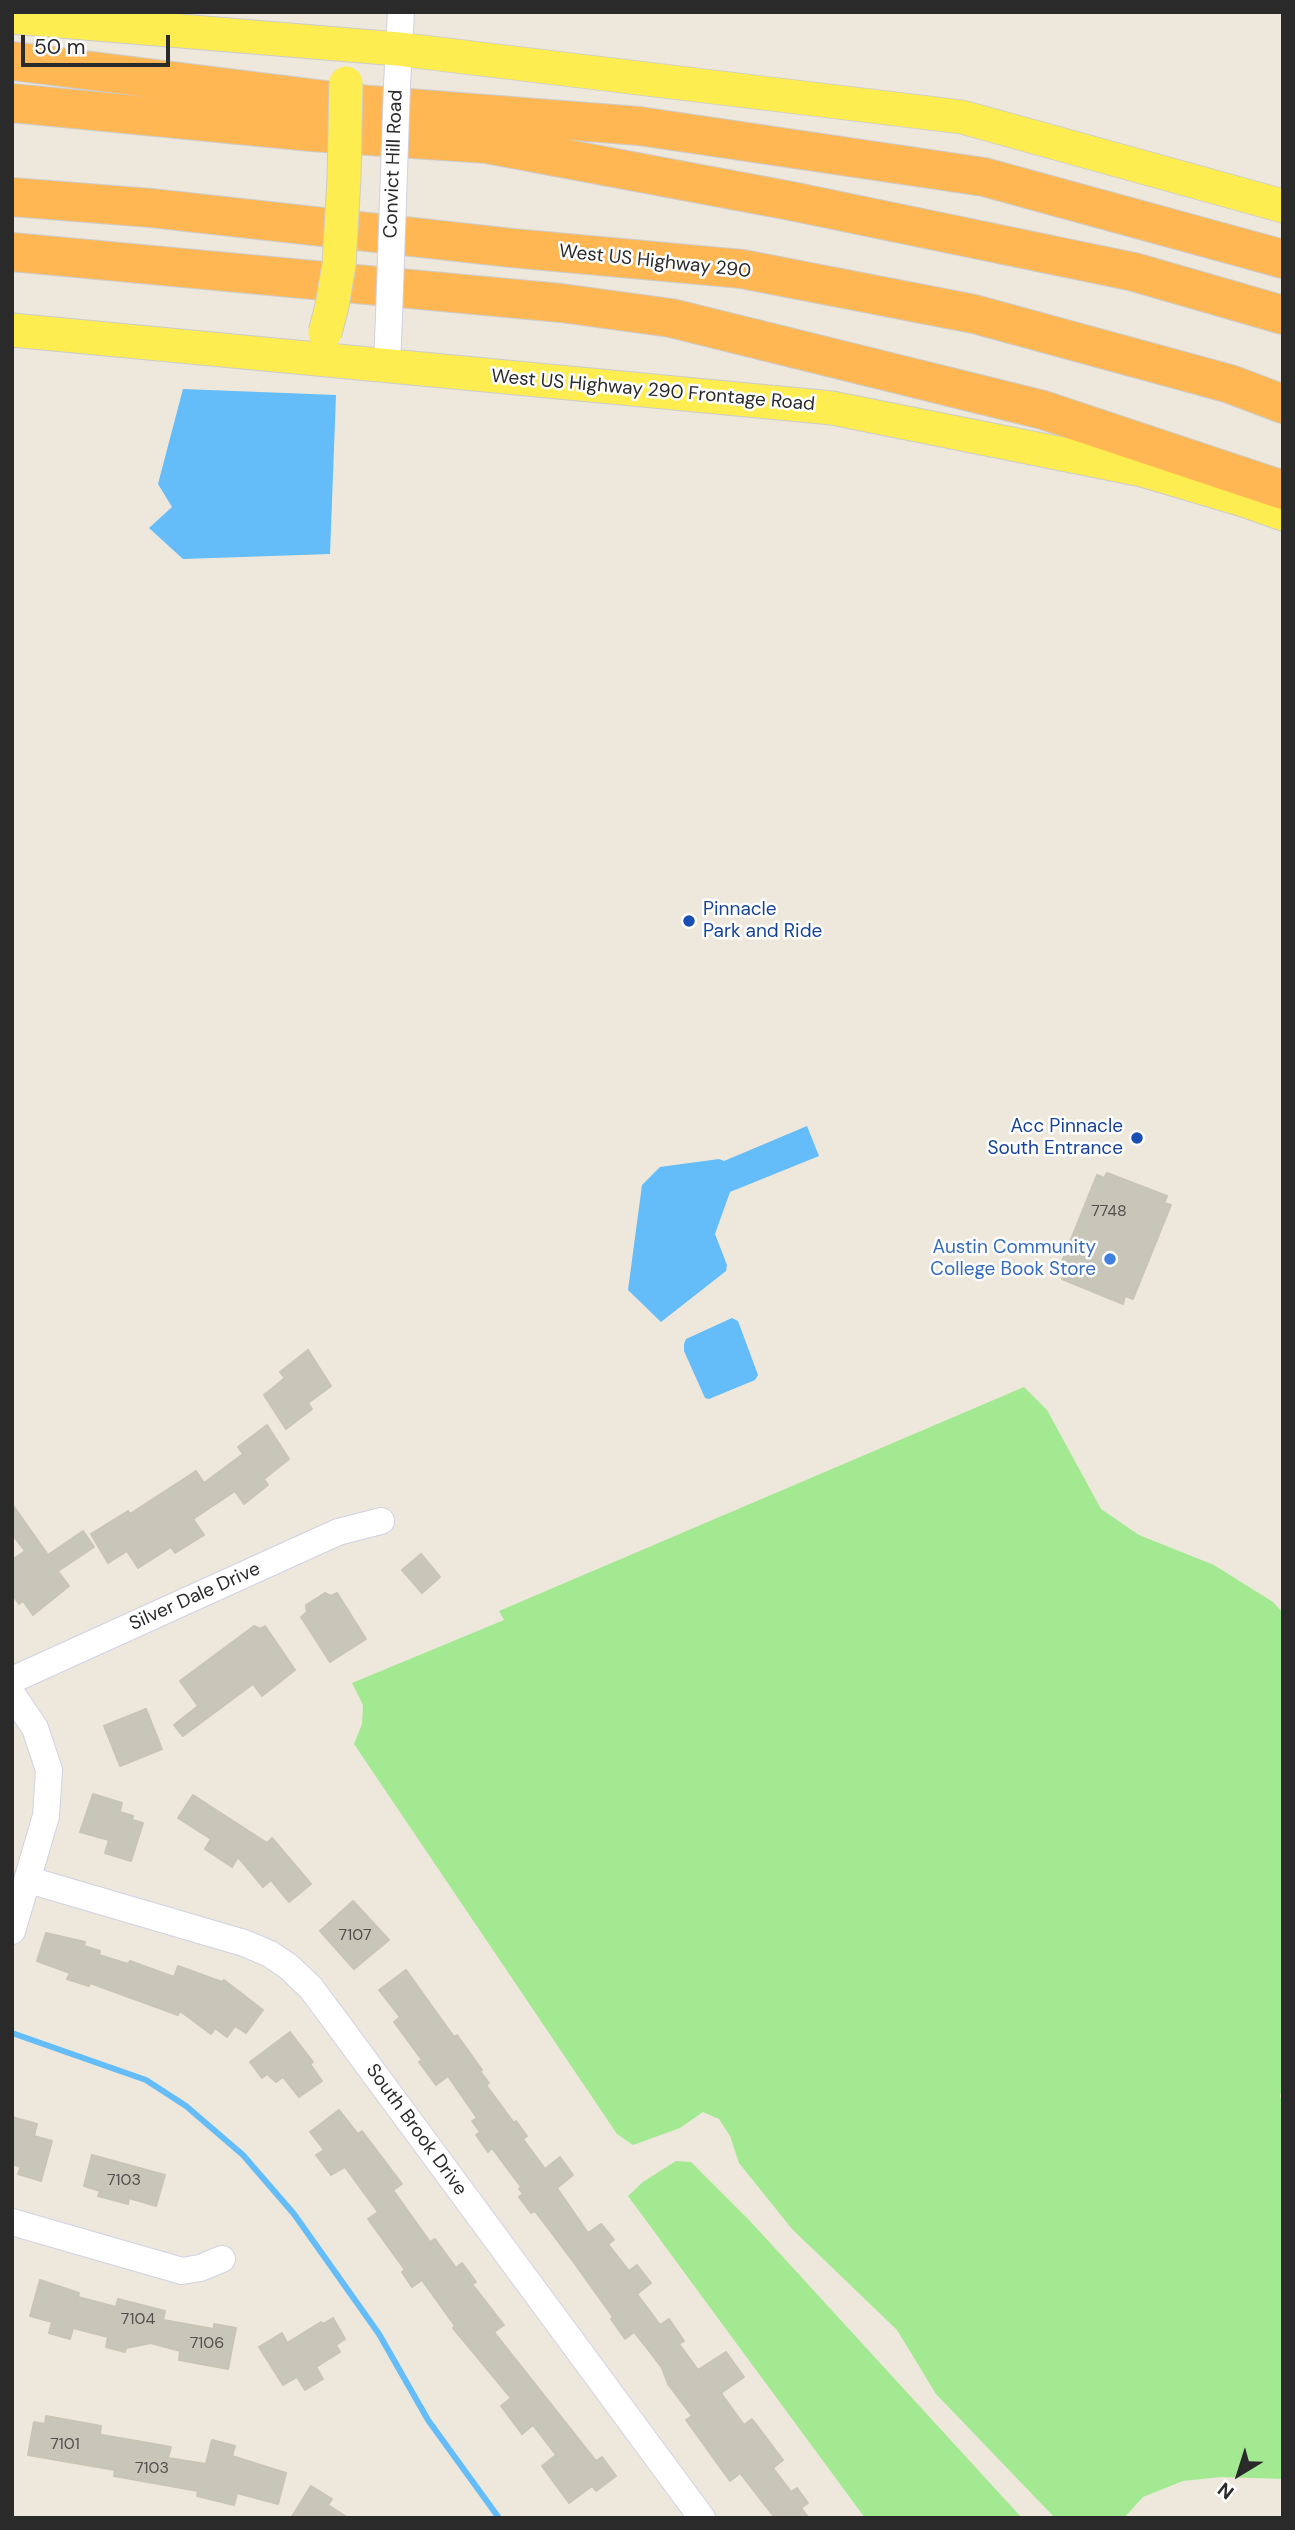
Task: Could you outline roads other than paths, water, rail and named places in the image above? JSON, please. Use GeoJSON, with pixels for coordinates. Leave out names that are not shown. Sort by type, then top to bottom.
{"type":"FeatureCollection","features":[{"type":"Feature","properties":{"kind":"highway"},"geometry":{"type":"LineString","coordinates":[[12,61],[352,94],[639,126],[984,177],[1283,259]]}},
{"type":"Feature","properties":{"kind":"highway"},"geometry":{"type":"LineString","coordinates":[[71,109],[352,94]]}},
{"type":"Feature","properties":{"kind":"highway"},"geometry":{"type":"LineString","coordinates":[[12,103],[312,132],[487,144],[791,201],[1120,269],[1283,315]]}},
{"type":"Feature","properties":{"kind":"highway","name":"West US Highway 290"},"geometry":{"type":"LineString","coordinates":[[12,197],[152,208],[512,248],[742,269],[974,314],[1230,384],[1283,404]]}},
{"type":"Feature","properties":{"kind":"highway"},"geometry":{"type":"LineString","coordinates":[[12,252],[561,303],[671,318],[1043,410],[1283,491]]}},
{"type":"Feature","properties":{"kind":"main road"},"geometry":{"type":"LineString","coordinates":[[12,16],[398,49],[962,117],[1283,206]]}},
{"type":"Feature","properties":{"kind":"main road"},"geometry":{"type":"LineString","coordinates":[[285,356],[324,333],[332,306],[339,265],[352,94],[338,68],[324,55],[299,41]]}},
{"type":"Feature","properties":{"kind":"main road","name":"West US Highway 290 Frontage Road"},"geometry":{"type":"LineString","coordinates":[[12,330],[832,408],[1142,470],[1243,499],[1283,514]]}},
{"type":"Feature","properties":{"kind":"street","name":"Convict Hill Road"},"geometry":{"type":"LineString","coordinates":[[387,366],[401,12]]}},
{"type":"Feature","properties":{"kind":"street","name":"Silver Dale Drive"},"geometry":{"type":"LineString","coordinates":[[12,1680],[338,1532],[381,1521]]}},
{"type":"Feature","properties":{"kind":"street"},"geometry":{"type":"LineString","coordinates":[[12,1694],[35,1728],[49,1770],[46,1816],[12,1931]]}},
{"type":"Feature","properties":{"kind":"street","name":"South Brook Drive"},"geometry":{"type":"LineString","coordinates":[[29,1880],[244,1943],[270,1954],[289,1967],[311,1988],[702,2518]]}},
{"type":"Feature","properties":{"kind":"street"},"geometry":{"type":"LineString","coordinates":[[12,2222],[182,2271],[200,2268],[222,2259]]}},
{"type":"Feature","properties":{"kind":"water"},"geometry":{"type":"Polygon","coordinates":[[[183,389],[336,395],[330,554],[183,559],[149,528],[172,507],[158,484],[183,389]]]}},
{"type":"Feature","properties":{"kind":"water"},"geometry":{"type":"Polygon","coordinates":[[[807,1126],[819,1156],[730,1192],[715,1234],[727,1265],[726,1271],[661,1322],[628,1290],[642,1185],[660,1167],[719,1159],[724,1161],[807,1126]]]}},
{"type":"Feature","properties":{"kind":"water"},"geometry":{"type":"Polygon","coordinates":[[[732,1318],[738,1321],[758,1375],[755,1380],[709,1399],[705,1398],[684,1351],[684,1344],[686,1339],[732,1318]]]}},
{"type":"Feature","properties":{"kind":"waterway"},"geometry":{"type":"LineString","coordinates":[[12,2033],[146,2080],[186,2106],[243,2155],[294,2214],[379,2334],[428,2420],[499,2518]]}},
{"type":"Feature","properties":{"kind":"place","name":"Pinnacle Park and Ride"},"geometry":{"type":"Point","coordinates":[689,921]}},
{"type":"Feature","properties":{"kind":"place","name":"Acc Pinnacle South Entrance"},"geometry":{"type":"Point","coordinates":[1137,1138]}},
{"type":"Feature","properties":{"kind":"place","name":"Austin Community College Book Store"},"geometry":{"type":"Point","coordinates":[1110,1259]}}]}
